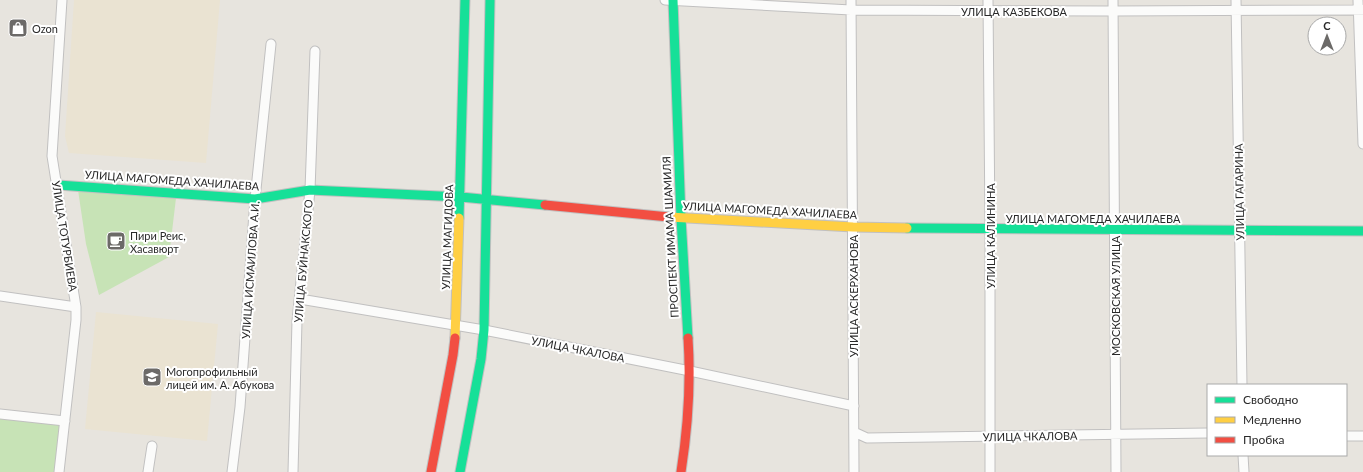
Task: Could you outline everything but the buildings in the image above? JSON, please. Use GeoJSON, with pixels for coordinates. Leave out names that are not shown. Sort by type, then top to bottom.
{"type":"FeatureCollection","features":[{"type":"Feature","properties":{"kind":"main road","name":"УЛИЦА МАГИДОВА"},"geometry":{"type":"LineString","coordinates":[[430,472],[453,355],[456,325],[461,196],[465,0]]}},
{"type":"Feature","properties":{"kind":"main road"},"geometry":{"type":"LineString","coordinates":[[460,472],[481,358],[484,330],[490,0]]}},
{"type":"Feature","properties":{"kind":"main road","name":"ПРОСПЕКТ ИМАМА ШАМИЛЯ"},"geometry":{"type":"LineString","coordinates":[[670,0],[690,371],[686,439],[681,472]]}},
{"type":"Feature","properties":{"kind":"main road","name":"УЛИЦА МАГОМЕДА ХАЧИЛАЕВА"},"geometry":{"type":"LineString","coordinates":[[58,185],[256,199],[310,190],[461,196],[681,218],[853,227],[1363,231]]}},
{"type":"Feature","properties":{"kind":"street","name":"УЛИЦА ТОТУРБИЕВА"},"geometry":{"type":"LineString","coordinates":[[59,472],[76,320],[76,307],[58,185],[52,156],[62,0]]}},
{"type":"Feature","properties":{"kind":"street","name":"УЛИЦА КАЗБЕКОВА"},"geometry":{"type":"LineString","coordinates":[[670,0],[851,10],[1361,10]]}},
{"type":"Feature","properties":{"kind":"street","name":"УЛИЦА АСКЕРХАНОВА"},"geometry":{"type":"LineString","coordinates":[[851,0],[854,472]]}},
{"type":"Feature","properties":{"kind":"street","name":"УЛИЦА КАЛИНИНА"},"geometry":{"type":"LineString","coordinates":[[988,0],[990,472]]}},
{"type":"Feature","properties":{"kind":"street","name":"МОСКОВСКАЯ УЛИЦА"},"geometry":{"type":"LineString","coordinates":[[1113,0],[1116,472]]}},
{"type":"Feature","properties":{"kind":"street","name":"УЛИЦА ГАГАРИНА"},"geometry":{"type":"LineString","coordinates":[[1236,0],[1242,384]]}},
{"type":"Feature","properties":{"kind":"street"},"geometry":{"type":"LineString","coordinates":[[1358,0],[1361,10],[1363,144]]}},
{"type":"Feature","properties":{"kind":"street","name":"УЛИЦА ИСМАИЛОВА А.И."},"geometry":{"type":"LineString","coordinates":[[232,472],[240,407],[256,199],[271,44]]}},
{"type":"Feature","properties":{"kind":"street","name":"УЛИЦА БУЙНАКСКОГО"},"geometry":{"type":"LineString","coordinates":[[293,472],[297,321],[310,190],[315,51]]}},
{"type":"Feature","properties":{"kind":"street"},"geometry":{"type":"LineString","coordinates":[[0,296],[76,307]]}},
{"type":"Feature","properties":{"kind":"street","name":"УЛИЦА ЧКАЛОВА"},"geometry":{"type":"LineString","coordinates":[[300,299],[484,330],[690,371],[854,406]]}},
{"type":"Feature","properties":{"kind":"street"},"geometry":{"type":"LineString","coordinates":[[0,414],[65,421]]}},
{"type":"Feature","properties":{"kind":"street","name":"УЛИЦА ЧКАЛОВА"},"geometry":{"type":"LineString","coordinates":[[854,432],[867,438],[1207,433]]}},
{"type":"Feature","properties":{"kind":"street"},"geometry":{"type":"LineString","coordinates":[[1347,436],[1363,436]]}},
{"type":"Feature","properties":{"kind":"street"},"geometry":{"type":"LineString","coordinates":[[148,472],[152,446]]}},
{"type":"Feature","properties":{"kind":"street"},"geometry":{"type":"LineString","coordinates":[[1243,456],[1244,472]]}},
{"type":"Feature","properties":{"kind":"shaded area"},"geometry":{"type":"Polygon","coordinates":[[[74,0],[220,0],[206,163],[69,153],[65,136],[74,0]]]}},
{"type":"Feature","properties":{"kind":"shaded area","name":"Могопрофильный лицей им. А. Абукова"},"geometry":{"type":"Polygon","coordinates":[[[96,312],[218,324],[207,441],[85,429],[96,312]]]}},
{"type":"Feature","properties":{"kind":"green space"},"geometry":{"type":"Polygon","coordinates":[[[78,190],[176,198],[169,257],[99,295],[86,244],[78,190]]]}},
{"type":"Feature","properties":{"kind":"green space"},"geometry":{"type":"Polygon","coordinates":[[[0,418],[60,425],[55,472],[0,472],[0,418]]]}},
{"type":"Feature","properties":{"kind":"traffic: fast"},"geometry":{"type":"LineString","coordinates":[[459,218],[465,0]]}},
{"type":"Feature","properties":{"kind":"traffic: fast"},"geometry":{"type":"LineString","coordinates":[[460,472],[481,359],[484,330],[490,0]]}},
{"type":"Feature","properties":{"kind":"traffic: fast"},"geometry":{"type":"LineString","coordinates":[[673,0],[681,218],[688,338]]}},
{"type":"Feature","properties":{"kind":"traffic: fast"},"geometry":{"type":"LineString","coordinates":[[58,185],[255,199],[310,190],[461,197],[545,205]]}},
{"type":"Feature","properties":{"kind":"traffic: fast"},"geometry":{"type":"LineString","coordinates":[[907,228],[1363,231]]}},
{"type":"Feature","properties":{"kind":"traffic: slow"},"geometry":{"type":"LineString","coordinates":[[669,217],[853,227],[907,228]]}},
{"type":"Feature","properties":{"kind":"traffic: slow"},"geometry":{"type":"LineString","coordinates":[[455,338],[459,218]]}},
{"type":"Feature","properties":{"kind":"traffic: jam"},"geometry":{"type":"LineString","coordinates":[[545,205],[669,217]]}},
{"type":"Feature","properties":{"kind":"traffic: jam"},"geometry":{"type":"LineString","coordinates":[[431,472],[455,338]]}},
{"type":"Feature","properties":{"kind":"traffic: jam"},"geometry":{"type":"LineString","coordinates":[[681,472],[688,405],[688,338]]}},
{"type":"Feature","properties":{"kind":"place","name":"Ozon"},"geometry":{"type":"Point","coordinates":[18,28]}},
{"type":"Feature","properties":{"kind":"place","name":"Пири Реис, Хасавюрт"},"geometry":{"type":"Point","coordinates":[116,241]}},
{"type":"Feature","properties":{"kind":"place","name":"Могопрофильный лицей им. А. Абукова"},"geometry":{"type":"Point","coordinates":[152,377]}}]}
